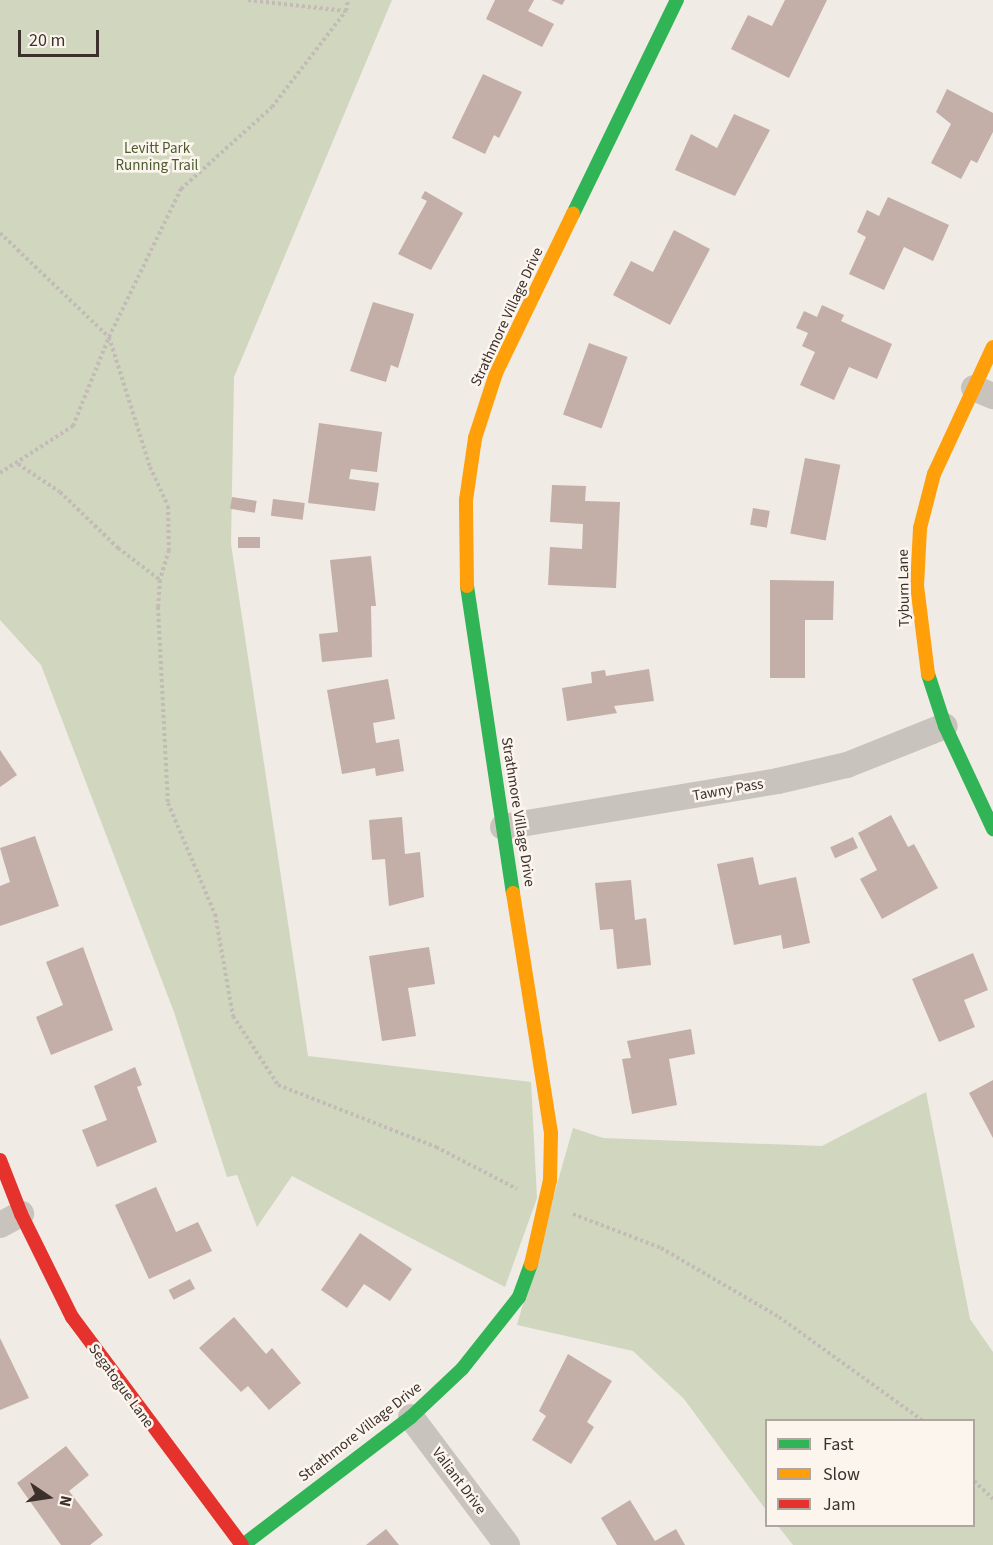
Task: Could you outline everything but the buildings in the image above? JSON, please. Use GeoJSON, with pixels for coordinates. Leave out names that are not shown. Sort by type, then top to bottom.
{"type":"FeatureCollection","features":[{"type":"Feature","properties":{"kind":"street","name":"Strathmore Village Drive"},"geometry":{"type":"LineString","coordinates":[[243,1545],[411,1417],[490,1338],[519,1297],[537,1247],[546,1204],[551,1133],[467,597],[466,500],[475,438],[510,343],[677,0]]}},
{"type":"Feature","properties":{"kind":"street","name":"Tyburn Lane"},"geometry":{"type":"LineString","coordinates":[[993,347],[983,392],[934,474],[920,528],[917,586],[922,643],[945,726],[993,829]]}},
{"type":"Feature","properties":{"kind":"street","name":"Tawny Pass"},"geometry":{"type":"LineString","coordinates":[[503,828],[778,781],[847,765],[945,726]]}},
{"type":"Feature","properties":{"kind":"street","name":"Segatogue Lane"},"geometry":{"type":"LineString","coordinates":[[0,1160],[10,1219],[72,1317],[243,1545]]}},
{"type":"Feature","properties":{"kind":"street","name":"Valiant Drive"},"geometry":{"type":"LineString","coordinates":[[411,1417],[507,1545]]}},
{"type":"Feature","properties":{"kind":"path"},"geometry":{"type":"LineString","coordinates":[[248,0],[346,11]]}},
{"type":"Feature","properties":{"kind":"path"},"geometry":{"type":"LineString","coordinates":[[0,473],[18,464],[72,426],[109,337],[182,189],[272,106],[346,11],[348,0]]}},
{"type":"Feature","properties":{"kind":"path"},"geometry":{"type":"LineString","coordinates":[[0,233],[109,337],[150,467],[168,506],[169,550],[160,579],[168,803],[214,914],[232,1016],[278,1085],[436,1147],[546,1204],[660,1248],[779,1317],[921,1419]]}},
{"type":"Feature","properties":{"kind":"path"},"geometry":{"type":"LineString","coordinates":[[18,464],[60,492],[118,548],[160,579]]}},
{"type":"Feature","properties":{"kind":"path"},"geometry":{"type":"LineString","coordinates":[[975,1481],[993,1499]]}},
{"type":"Feature","properties":{"kind":"green space","name":"Levitt Park Running Trail"},"geometry":{"type":"Polygon","coordinates":[[[0,0],[392,0],[234,377],[231,544],[308,1056],[531,1082],[537,1198],[505,1287],[292,1176],[257,1227],[237,1175],[227,1177],[174,1012],[41,665],[0,620],[0,0]]]}},
{"type":"Feature","properties":{"kind":"green space"},"geometry":{"type":"Polygon","coordinates":[[[926,1092],[970,1319],[993,1352],[993,1545],[793,1545],[779,1527],[975,1527],[975,1419],[765,1419],[765,1509],[684,1399],[633,1351],[517,1325],[573,1128],[603,1138],[822,1146],[926,1092]]]}},
{"type":"Feature","properties":{"kind":"traffic: fast"},"geometry":{"type":"LineString","coordinates":[[573,214],[677,0]]}},
{"type":"Feature","properties":{"kind":"traffic: fast"},"geometry":{"type":"LineString","coordinates":[[467,586],[513,893]]}},
{"type":"Feature","properties":{"kind":"traffic: fast"},"geometry":{"type":"LineString","coordinates":[[928,674],[945,726],[993,829]]}},
{"type":"Feature","properties":{"kind":"traffic: fast"},"geometry":{"type":"LineString","coordinates":[[243,1545],[411,1417],[462,1369],[519,1297],[531,1264]]}},
{"type":"Feature","properties":{"kind":"traffic: slow"},"geometry":{"type":"LineString","coordinates":[[467,586],[466,500],[475,438],[496,373],[573,214]]}},
{"type":"Feature","properties":{"kind":"traffic: slow"},"geometry":{"type":"LineString","coordinates":[[928,674],[917,586],[920,528],[934,474],[993,347]]}},
{"type":"Feature","properties":{"kind":"traffic: slow"},"geometry":{"type":"LineString","coordinates":[[513,893],[551,1133],[550,1180],[531,1264]]}},
{"type":"Feature","properties":{"kind":"traffic: jam"},"geometry":{"type":"LineString","coordinates":[[0,1160],[21,1214],[72,1317],[242,1545]]}}]}
